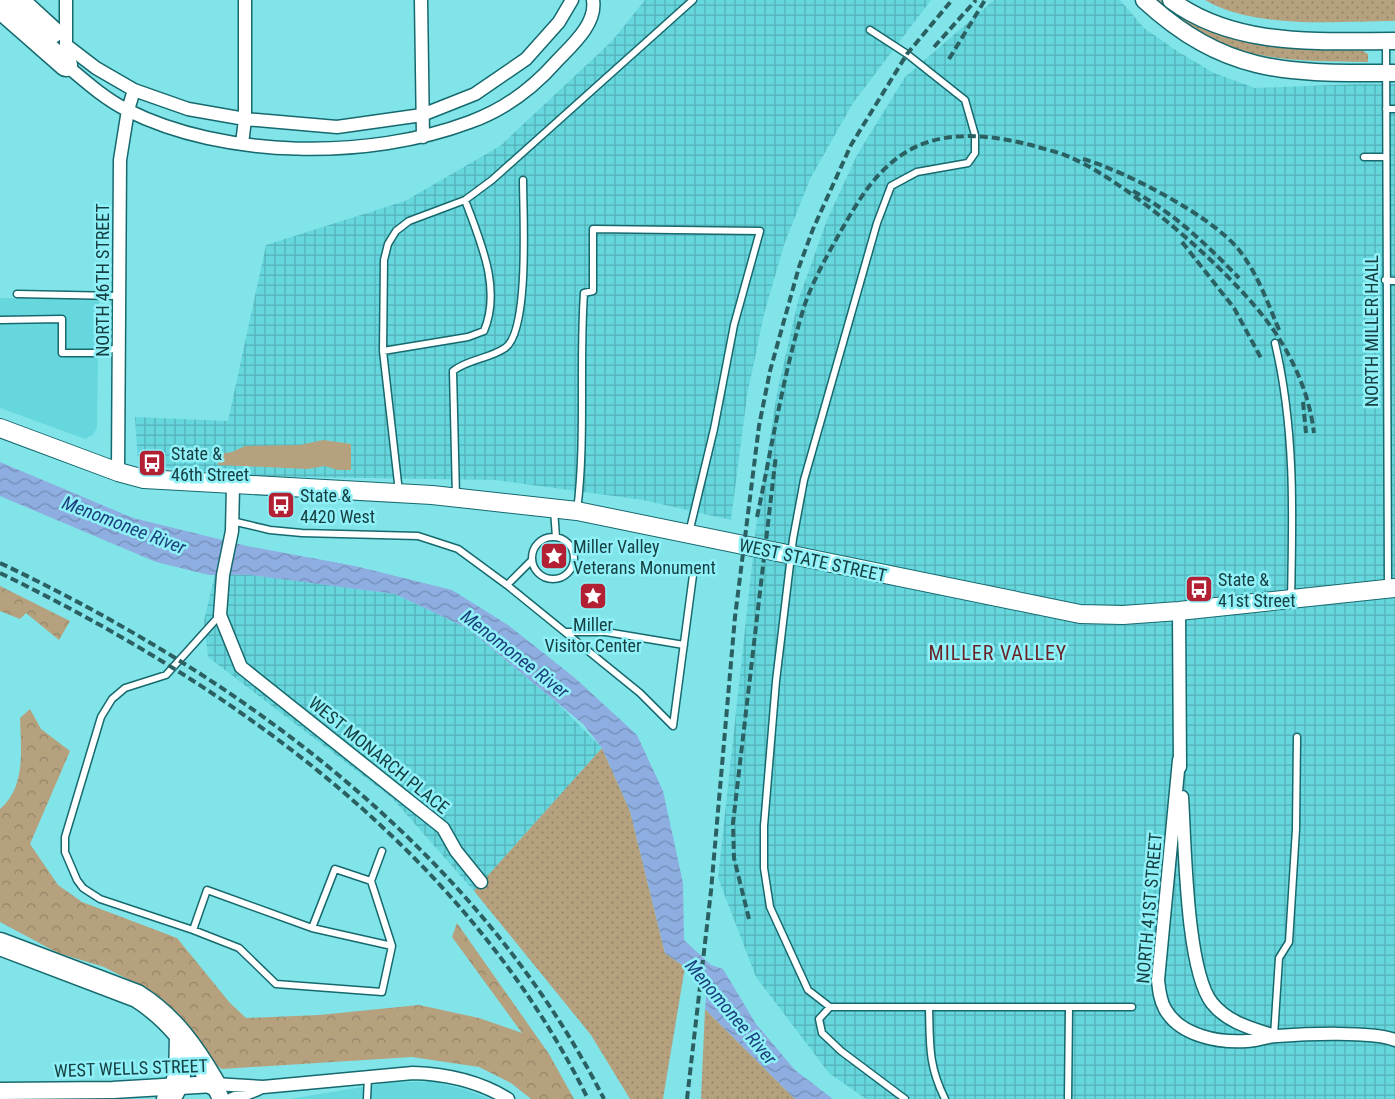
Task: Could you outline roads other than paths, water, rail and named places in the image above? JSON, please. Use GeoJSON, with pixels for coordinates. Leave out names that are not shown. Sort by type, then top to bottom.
{"type":"FeatureCollection","features":[{"type":"Feature","properties":{"kind":"highway"},"geometry":{"type":"LineString","coordinates":[[17,0],[66,55]]}},
{"type":"Feature","properties":{"kind":"highway"},"geometry":{"type":"LineString","coordinates":[[0,7],[66,55]]}},
{"type":"Feature","properties":{"kind":"highway"},"geometry":{"type":"LineString","coordinates":[[0,944],[137,996],[171,1021],[181,1038],[197,1055],[218,1091]]}},
{"type":"Feature","properties":{"kind":"highway"},"geometry":{"type":"LineString","coordinates":[[172,1092],[180,1073],[181,1038]]}},
{"type":"Feature","properties":{"kind":"main road","name":"WEST STATE STREET"},"geometry":{"type":"LineString","coordinates":[[0,428],[118,472],[144,479],[233,486],[399,493],[577,511],[1080,614],[1123,615],[1179,611],[1392,588]]}},
{"type":"Feature","properties":{"kind":"street"},"geometry":{"type":"LineString","coordinates":[[66,0],[66,55],[104,97],[128,110],[197,136],[242,144],[291,149],[344,147],[423,137],[472,122],[516,98],[538,82],[584,30],[595,10],[593,0]]}},
{"type":"Feature","properties":{"kind":"street"},"geometry":{"type":"LineString","coordinates":[[242,144],[245,119],[245,0]]}},
{"type":"Feature","properties":{"kind":"street"},"geometry":{"type":"LineString","coordinates":[[421,0],[423,137]]}},
{"type":"Feature","properties":{"kind":"street"},"geometry":{"type":"LineString","coordinates":[[66,55],[96,68],[134,90],[188,109],[245,119],[337,127],[422,115],[475,94],[526,59],[559,22],[572,0]]}},
{"type":"Feature","properties":{"kind":"street"},"geometry":{"type":"LineString","coordinates":[[1144,0],[1170,23],[1200,43],[1221,53],[1256,65],[1291,71],[1390,73]]}},
{"type":"Feature","properties":{"kind":"street"},"geometry":{"type":"LineString","coordinates":[[1171,0],[1200,18],[1249,35],[1283,39],[1391,41]]}},
{"type":"Feature","properties":{"kind":"street","name":"NORTH 46TH STREET"},"geometry":{"type":"LineString","coordinates":[[118,472],[120,160],[128,110],[134,90]]}},
{"type":"Feature","properties":{"kind":"street"},"geometry":{"type":"LineString","coordinates":[[220,615],[223,575],[232,526],[233,486]]}},
{"type":"Feature","properties":{"kind":"street","name":"NORTH 41ST STREET"},"geometry":{"type":"LineString","coordinates":[[1179,611],[1179,760],[1190,919],[1200,980],[1206,995],[1221,1013],[1245,1027],[1274,1036]]}},
{"type":"Feature","properties":{"kind":"street","name":"WEST MONARCH PLACE"},"geometry":{"type":"LineString","coordinates":[[220,615],[241,667],[443,828],[456,851],[481,882]]}},
{"type":"Feature","properties":{"kind":"street","name":"NORTH 41ST STREET"},"geometry":{"type":"LineString","coordinates":[[1179,760],[1158,972],[1160,998],[1165,1010],[1175,1022],[1210,1038],[1226,1042],[1249,1041],[1274,1036]]}},
{"type":"Feature","properties":{"kind":"street"},"geometry":{"type":"LineString","coordinates":[[1274,1036],[1374,1035],[1395,1040]]}},
{"type":"Feature","properties":{"kind":"street","name":"WEST WELLS STREET"},"geometry":{"type":"LineString","coordinates":[[0,1091],[218,1091],[414,1073],[451,1076],[471,1082],[508,1099]]}},
{"type":"Feature","properties":{"kind":"street","name":"WEST WELLS STREET"},"geometry":{"type":"LineString","coordinates":[[232,1099],[263,1087]]}},
{"type":"Feature","properties":{"kind":"lane"},"geometry":{"type":"LineString","coordinates":[[399,493],[383,351],[384,260],[388,244],[396,231],[409,221],[465,200],[492,180],[693,0]]}},
{"type":"Feature","properties":{"kind":"lane"},"geometry":{"type":"LineString","coordinates":[[870,30],[907,54],[964,100],[975,135],[975,153],[968,163],[917,172],[891,186],[877,223],[805,478],[792,555],[766,780],[764,868],[770,907],[808,990],[830,1007],[1132,1007]]}},
{"type":"Feature","properties":{"kind":"lane","name":"NORTH MILLER HALL"},"geometry":{"type":"LineString","coordinates":[[1391,41],[1386,109],[1386,280],[1392,588]]}},
{"type":"Feature","properties":{"kind":"lane"},"geometry":{"type":"LineString","coordinates":[[1386,109],[1395,109]]}},
{"type":"Feature","properties":{"kind":"lane"},"geometry":{"type":"LineString","coordinates":[[1364,157],[1386,157]]}},
{"type":"Feature","properties":{"kind":"lane"},"geometry":{"type":"LineString","coordinates":[[456,498],[453,371],[462,364],[482,359],[506,347],[514,337],[522,306],[523,180]]}},
{"type":"Feature","properties":{"kind":"lane"},"geometry":{"type":"LineString","coordinates":[[383,351],[468,337],[484,331],[490,316],[491,284],[465,200]]}},
{"type":"Feature","properties":{"kind":"lane"},"geometry":{"type":"LineString","coordinates":[[577,511],[581,462],[581,354],[584,293],[593,291],[592,229],[760,231],[734,325],[714,429],[688,534]]}},
{"type":"Feature","properties":{"kind":"lane"},"geometry":{"type":"LineString","coordinates":[[1386,280],[1395,280]]}},
{"type":"Feature","properties":{"kind":"lane"},"geometry":{"type":"LineString","coordinates":[[17,294],[119,296]]}},
{"type":"Feature","properties":{"kind":"lane"},"geometry":{"type":"LineString","coordinates":[[0,320],[62,319],[62,353],[101,354],[119,346]]}},
{"type":"Feature","properties":{"kind":"lane"},"geometry":{"type":"LineString","coordinates":[[1275,344],[1284,380],[1289,426],[1293,531],[1291,600]]}},
{"type":"Feature","properties":{"kind":"lane"},"geometry":{"type":"LineString","coordinates":[[554,509],[556,537]]}},
{"type":"Feature","properties":{"kind":"lane"},"geometry":{"type":"LineString","coordinates":[[232,526],[302,533],[418,536],[458,549],[508,585],[566,632],[640,693],[673,726],[693,575]]}},
{"type":"Feature","properties":{"kind":"lane"},"geometry":{"type":"LineString","coordinates":[[508,585],[532,560],[539,543],[544,539],[556,537],[568,543],[574,556],[574,563],[565,575],[559,578],[545,577],[539,573],[532,560]]}},
{"type":"Feature","properties":{"kind":"lane"},"geometry":{"type":"LineString","coordinates":[[220,615],[166,675],[125,688],[112,699],[101,717],[65,837],[65,852],[77,880],[84,888],[100,899],[240,948],[276,984],[382,992],[392,946],[371,881],[382,851]]}},
{"type":"Feature","properties":{"kind":"lane"},"geometry":{"type":"LineString","coordinates":[[566,632],[606,632],[684,645]]}},
{"type":"Feature","properties":{"kind":"lane"},"geometry":{"type":"LineString","coordinates":[[1274,1036],[1279,958],[1289,942],[1296,828],[1297,737]]}},
{"type":"Feature","properties":{"kind":"lane"},"geometry":{"type":"LineString","coordinates":[[312,928],[335,869],[371,881]]}},
{"type":"Feature","properties":{"kind":"lane"},"geometry":{"type":"LineString","coordinates":[[193,930],[207,890],[312,928],[392,946]]}},
{"type":"Feature","properties":{"kind":"lane"},"geometry":{"type":"LineString","coordinates":[[830,1007],[819,1019],[822,1033],[841,1051],[905,1099]]}},
{"type":"Feature","properties":{"kind":"lane"},"geometry":{"type":"LineString","coordinates":[[929,1007],[930,1056],[935,1078],[945,1099]]}},
{"type":"Feature","properties":{"kind":"lane"},"geometry":{"type":"LineString","coordinates":[[1068,1099],[1069,1007]]}},
{"type":"Feature","properties":{"kind":"lane"},"geometry":{"type":"LineString","coordinates":[[367,1099],[368,1077]]}},
{"type":"Feature","properties":{"kind":"water","name":"Menomonee River"},"geometry":{"type":"Polygon","coordinates":[[[0,462],[133,518],[247,546],[355,566],[452,590],[508,625],[575,678],[637,735],[663,791],[683,883],[684,940],[711,965],[723,969],[756,1024],[795,1070],[833,1099],[795,1099],[705,1009],[707,987],[685,967],[665,953],[630,811],[602,748],[583,724],[467,628],[395,594],[250,575],[209,575],[156,562],[0,496],[0,462]]]}},
{"type":"Feature","properties":{"kind":"railway"},"geometry":{"type":"LineString","coordinates":[[687,1099],[711,891],[735,617],[759,426],[770,371],[799,267],[813,229],[851,145],[907,54],[952,0]]}},
{"type":"Feature","properties":{"kind":"railway"},"geometry":{"type":"LineString","coordinates":[[934,47],[976,0]]}},
{"type":"Feature","properties":{"kind":"railway"},"geometry":{"type":"LineString","coordinates":[[949,59],[985,0]]}},
{"type":"Feature","properties":{"kind":"railway"},"geometry":{"type":"LineString","coordinates":[[757,517],[790,359],[804,307],[816,277],[852,211],[882,171],[906,152],[922,144],[939,139],[975,136],[994,138],[1031,145],[1062,154],[1097,171],[1156,213],[1215,264],[1264,317],[1280,340],[1298,373],[1310,409],[1314,433]]}},
{"type":"Feature","properties":{"kind":"railway"},"geometry":{"type":"LineString","coordinates":[[1083,159],[1101,165],[1167,196],[1189,209],[1226,237],[1239,250],[1252,269],[1280,332]]}},
{"type":"Feature","properties":{"kind":"railway"},"geometry":{"type":"LineString","coordinates":[[1133,191],[1176,219],[1239,278]]}},
{"type":"Feature","properties":{"kind":"railway"},"geometry":{"type":"LineString","coordinates":[[1182,242],[1234,308],[1261,358]]}},
{"type":"Feature","properties":{"kind":"railway"},"geometry":{"type":"LineString","coordinates":[[1303,402],[1306,433]]}},
{"type":"Feature","properties":{"kind":"railway"},"geometry":{"type":"LineString","coordinates":[[749,919],[734,858],[733,823],[776,455]]}},
{"type":"Feature","properties":{"kind":"railway"},"geometry":{"type":"LineString","coordinates":[[0,563],[91,609],[180,661],[266,719],[347,782],[423,852],[491,928],[552,1010],[604,1099]]}},
{"type":"Feature","properties":{"kind":"railway"},"geometry":{"type":"LineString","coordinates":[[0,573],[89,619],[176,670],[259,726],[339,788],[412,856],[479,930],[538,1011],[588,1099]]}},
{"type":"Feature","properties":{"kind":"place","name":"State & 46th Street"},"geometry":{"type":"Point","coordinates":[152,463]}},
{"type":"Feature","properties":{"kind":"place","name":"State & 4420 West"},"geometry":{"type":"Point","coordinates":[281,505]}},
{"type":"Feature","properties":{"kind":"place","name":"Miller Valley Veterans Monument"},"geometry":{"type":"Point","coordinates":[554,556]}},
{"type":"Feature","properties":{"kind":"place","name":"State & 41st Street"},"geometry":{"type":"Point","coordinates":[1199,589]}},
{"type":"Feature","properties":{"kind":"place","name":"Miller Visitor Center"},"geometry":{"type":"Point","coordinates":[593,596]}},
{"type":"Feature","properties":{"kind":"district","name":"MILLER VALLEY"},"geometry":{"type":"Point","coordinates":[998,653]}}]}
